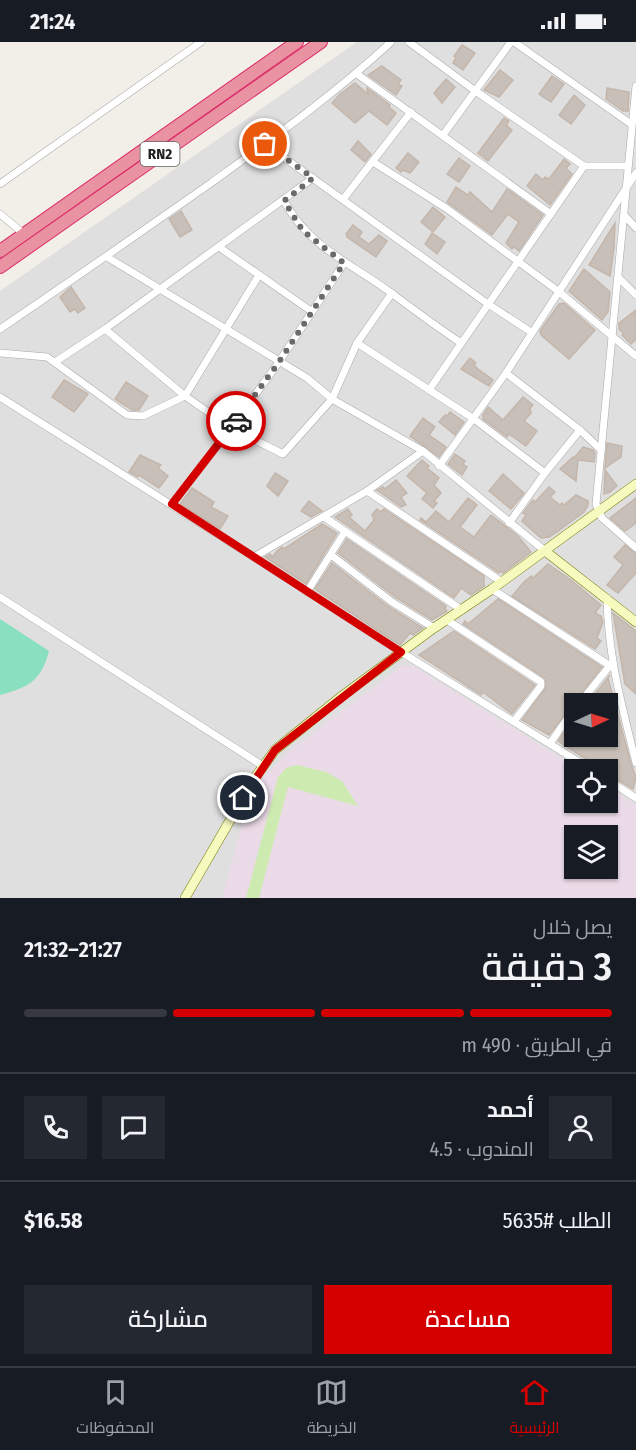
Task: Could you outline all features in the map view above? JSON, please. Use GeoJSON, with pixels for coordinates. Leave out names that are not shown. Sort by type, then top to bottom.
{"type":"FeatureCollection","features":[{"type":"Feature","properties":{"kind":"highway","name":"RN2"},"geometry":{"type":"LineString","coordinates":[[0,251],[297,42]]}},
{"type":"Feature","properties":{"kind":"highway","name":"RN2"},"geometry":{"type":"LineString","coordinates":[[0,267],[321,42]]}},
{"type":"Feature","properties":{"kind":"street"},"geometry":{"type":"LineString","coordinates":[[0,184],[201,42]]}},
{"type":"Feature","properties":{"kind":"street"},"geometry":{"type":"LineString","coordinates":[[0,329],[265,144],[357,74],[391,42]]}},
{"type":"Feature","properties":{"kind":"street"},"geometry":{"type":"LineString","coordinates":[[409,42],[584,166],[627,166]]}},
{"type":"Feature","properties":{"kind":"street"},"geometry":{"type":"LineString","coordinates":[[443,135],[474,90],[513,42],[631,124]]}},
{"type":"Feature","properties":{"kind":"street"},"geometry":{"type":"LineString","coordinates":[[357,74],[551,213]]}},
{"type":"Feature","properties":{"kind":"street"},"geometry":{"type":"LineString","coordinates":[[636,86],[596,504],[597,512],[636,548]]}},
{"type":"Feature","properties":{"kind":"street"},"geometry":{"type":"LineString","coordinates":[[344,198],[374,162],[411,111]]}},
{"type":"Feature","properties":{"kind":"street"},"geometry":{"type":"LineString","coordinates":[[265,144],[344,198],[488,304],[531,332]]}},
{"type":"Feature","properties":{"kind":"street"},"geometry":{"type":"LineString","coordinates":[[374,162],[446,208],[518,261],[636,356]]}},
{"type":"Feature","properties":{"kind":"street"},"geometry":{"type":"LineString","coordinates":[[429,390],[584,166]]}},
{"type":"Feature","properties":{"kind":"street"},"geometry":{"type":"LineString","coordinates":[[439,466],[506,373],[636,173]]}},
{"type":"Feature","properties":{"kind":"street"},"geometry":{"type":"LineString","coordinates":[[55,362],[105,329],[313,178]]}},
{"type":"Feature","properties":{"kind":"street"},"geometry":{"type":"LineString","coordinates":[[284,201],[303,231],[344,263],[392,293],[401,302],[461,343]]}},
{"type":"Feature","properties":{"kind":"street"},"geometry":{"type":"LineString","coordinates":[[0,214],[24,234]]}},
{"type":"Feature","properties":{"kind":"street"},"geometry":{"type":"LineString","coordinates":[[625,216],[636,228]]}},
{"type":"Feature","properties":{"kind":"street"},"geometry":{"type":"LineString","coordinates":[[219,247],[310,311]]}},
{"type":"Feature","properties":{"kind":"street"},"geometry":{"type":"LineString","coordinates":[[106,257],[307,378],[332,399],[423,451],[509,523],[636,622]]}},
{"type":"Feature","properties":{"kind":"street"},"geometry":{"type":"LineString","coordinates":[[172,504],[279,362],[310,311],[344,263]]}},
{"type":"Feature","properties":{"kind":"street"},"geometry":{"type":"LineString","coordinates":[[0,353],[40,356],[55,362],[130,417],[143,416],[185,396],[259,275]]}},
{"type":"Feature","properties":{"kind":"street"},"geometry":{"type":"LineString","coordinates":[[619,278],[636,295]]}},
{"type":"Feature","properties":{"kind":"street"},"geometry":{"type":"LineString","coordinates":[[105,329],[185,396],[231,428],[283,454],[332,399],[357,343],[392,293]]}},
{"type":"Feature","properties":{"kind":"street"},"geometry":{"type":"LineString","coordinates":[[357,343],[474,419],[545,472]]}},
{"type":"Feature","properties":{"kind":"street"},"geometry":{"type":"LineString","coordinates":[[506,373],[580,430],[601,450]]}},
{"type":"Feature","properties":{"kind":"street"},"geometry":{"type":"LineString","coordinates":[[0,397],[254,556],[401,652],[576,759]]}},
{"type":"Feature","properties":{"kind":"street"},"geometry":{"type":"LineString","coordinates":[[509,523],[545,472],[580,430]]}},
{"type":"Feature","properties":{"kind":"street"},"geometry":{"type":"LineString","coordinates":[[254,556],[367,491],[423,451]]}},
{"type":"Feature","properties":{"kind":"street"},"geometry":{"type":"LineString","coordinates":[[185,898],[263,766],[289,737],[401,652],[636,484]]}},
{"type":"Feature","properties":{"kind":"street"},"geometry":{"type":"LineString","coordinates":[[367,491],[502,582]]}},
{"type":"Feature","properties":{"kind":"street"},"geometry":{"type":"LineString","coordinates":[[324,517],[344,533],[462,610]]}},
{"type":"Feature","properties":{"kind":"street"},"geometry":{"type":"LineString","coordinates":[[308,592],[344,533]]}},
{"type":"Feature","properties":{"kind":"street"},"geometry":{"type":"LineString","coordinates":[[331,555],[392,602],[434,628]]}},
{"type":"Feature","properties":{"kind":"street"},"geometry":{"type":"LineString","coordinates":[[492,589],[610,664]]}},
{"type":"Feature","properties":{"kind":"street"},"geometry":{"type":"LineString","coordinates":[[0,597],[263,766]]}},
{"type":"Feature","properties":{"kind":"street"},"geometry":{"type":"LineString","coordinates":[[607,598],[610,664],[636,763]]}},
{"type":"Feature","properties":{"kind":"street"},"geometry":{"type":"LineString","coordinates":[[447,620],[541,683],[515,720]]}},
{"type":"Feature","properties":{"kind":"street"},"geometry":{"type":"LineString","coordinates":[[588,693],[610,664]]}},
{"type":"Feature","properties":{"kind":"street"},"geometry":{"type":"LineString","coordinates":[[551,742],[564,723]]}},
{"type":"Feature","properties":{"kind":"street"},"geometry":{"type":"LineString","coordinates":[[618,786],[636,798]]}},
{"type":"Feature","properties":{"kind":"shaded area"},"geometry":{"type":"Polygon","coordinates":[[[357,42],[636,42],[636,898],[0,898],[0,291],[357,42]]]}},
{"type":"Feature","properties":{"kind":"shaded area"},"geometry":{"type":"Polygon","coordinates":[[[403,665],[413,666],[564,760],[564,813],[618,813],[618,793],[636,805],[636,898],[222,898],[245,814],[264,777],[292,749],[403,665]]]}},
{"type":"Feature","properties":{"kind":"green space"},"geometry":{"type":"Polygon","coordinates":[[[0,619],[49,651],[38,676],[19,689],[0,695],[0,619]]]}},
{"type":"Feature","properties":{"kind":"green space"},"geometry":{"type":"Polygon","coordinates":[[[297,765],[326,772],[342,781],[358,806],[288,787],[259,898],[246,898],[278,777],[286,768],[297,765]]]}},
{"type":"Feature","properties":{"kind":"building"},"geometry":{"type":"Polygon","coordinates":[[[462,45],[475,53],[463,70],[453,63],[456,57],[454,56],[462,45]]]}},
{"type":"Feature","properties":{"kind":"building"},"geometry":{"type":"Polygon","coordinates":[[[382,66],[401,80],[398,84],[402,86],[396,95],[368,75],[382,66]]]}},
{"type":"Feature","properties":{"kind":"building"},"geometry":{"type":"Polygon","coordinates":[[[500,70],[513,80],[499,97],[484,90],[500,70]]]}},
{"type":"Feature","properties":{"kind":"building"},"geometry":{"type":"Polygon","coordinates":[[[552,76],[564,84],[551,102],[539,94],[552,76]]]}},
{"type":"Feature","properties":{"kind":"building"},"geometry":{"type":"Polygon","coordinates":[[[446,79],[455,87],[442,103],[434,93],[446,79]]]}},
{"type":"Feature","properties":{"kind":"building"},"geometry":{"type":"Polygon","coordinates":[[[355,83],[368,94],[367,88],[390,105],[389,107],[396,113],[387,125],[369,111],[355,123],[332,103],[355,83]]]}},
{"type":"Feature","properties":{"kind":"building"},"geometry":{"type":"Polygon","coordinates":[[[607,88],[629,92],[628,111],[623,111],[606,99],[607,88]]]}},
{"type":"Feature","properties":{"kind":"building"},"geometry":{"type":"Polygon","coordinates":[[[574,95],[585,105],[571,124],[559,115],[574,95]]]}},
{"type":"Feature","properties":{"kind":"building"},"geometry":{"type":"Polygon","coordinates":[[[504,118],[509,121],[506,125],[512,130],[488,161],[478,153],[504,118]]]}},
{"type":"Feature","properties":{"kind":"building"},"geometry":{"type":"Polygon","coordinates":[[[358,141],[371,154],[365,162],[351,150],[358,141]]]}},
{"type":"Feature","properties":{"kind":"building"},"geometry":{"type":"Polygon","coordinates":[[[408,153],[419,162],[410,173],[403,170],[401,172],[396,168],[408,153]]]}},
{"type":"Feature","properties":{"kind":"building"},"geometry":{"type":"Polygon","coordinates":[[[459,158],[470,166],[459,182],[447,174],[459,158]]]}},
{"type":"Feature","properties":{"kind":"building"},"geometry":{"type":"Polygon","coordinates":[[[564,159],[570,164],[566,168],[572,174],[550,205],[527,186],[536,174],[543,180],[545,177],[549,179],[564,159]]]}},
{"type":"Feature","properties":{"kind":"building"},"geometry":{"type":"Polygon","coordinates":[[[456,187],[468,195],[470,192],[492,212],[507,189],[543,215],[519,251],[514,247],[512,249],[506,243],[519,222],[508,214],[492,235],[447,202],[456,187]]]}},
{"type":"Feature","properties":{"kind":"building"},"geometry":{"type":"Polygon","coordinates":[[[433,207],[445,217],[433,232],[421,222],[433,207]]]}},
{"type":"Feature","properties":{"kind":"building"},"geometry":{"type":"Polygon","coordinates":[[[181,211],[192,230],[180,237],[169,219],[181,211]]]}},
{"type":"Feature","properties":{"kind":"building"},"geometry":{"type":"Polygon","coordinates":[[[615,223],[614,248],[610,276],[589,265],[615,223]]]}},
{"type":"Feature","properties":{"kind":"building"},"geometry":{"type":"Polygon","coordinates":[[[353,225],[362,232],[359,237],[369,244],[379,235],[387,241],[376,257],[347,237],[346,234],[353,225]]]}},
{"type":"Feature","properties":{"kind":"building"},"geometry":{"type":"Polygon","coordinates":[[[432,233],[445,242],[437,254],[425,244],[432,233]]]}},
{"type":"Feature","properties":{"kind":"building"},"geometry":{"type":"Polygon","coordinates":[[[584,269],[610,292],[608,312],[602,320],[569,291],[584,269]]]}},
{"type":"Feature","properties":{"kind":"building"},"geometry":{"type":"Polygon","coordinates":[[[71,287],[85,308],[78,313],[75,309],[70,312],[60,297],[71,287]]]}},
{"type":"Feature","properties":{"kind":"building"},"geometry":{"type":"Polygon","coordinates":[[[564,303],[595,330],[569,359],[541,335],[540,331],[559,304],[564,303]]]}},
{"type":"Feature","properties":{"kind":"building"},"geometry":{"type":"Polygon","coordinates":[[[636,310],[636,339],[631,344],[622,335],[624,334],[619,329],[619,323],[636,310]]]}},
{"type":"Feature","properties":{"kind":"building"},"geometry":{"type":"Polygon","coordinates":[[[470,358],[476,363],[474,365],[478,369],[493,380],[489,386],[461,369],[470,358]]]}},
{"type":"Feature","properties":{"kind":"building"},"geometry":{"type":"Polygon","coordinates":[[[64,380],[88,394],[74,412],[52,397],[64,380]]]}},
{"type":"Feature","properties":{"kind":"building"},"geometry":{"type":"Polygon","coordinates":[[[126,382],[148,396],[139,410],[132,410],[115,399],[126,382]]]}},
{"type":"Feature","properties":{"kind":"building"},"geometry":{"type":"Polygon","coordinates":[[[523,397],[533,405],[530,408],[531,413],[524,421],[537,431],[526,446],[509,434],[507,437],[483,419],[488,407],[503,420],[523,397]]]}},
{"type":"Feature","properties":{"kind":"building"},"geometry":{"type":"Polygon","coordinates":[[[450,412],[464,422],[455,435],[439,422],[450,412]]]}},
{"type":"Feature","properties":{"kind":"building"},"geometry":{"type":"Polygon","coordinates":[[[423,418],[435,427],[429,435],[446,447],[439,457],[410,436],[423,418]]]}},
{"type":"Feature","properties":{"kind":"building"},"geometry":{"type":"Polygon","coordinates":[[[607,443],[622,446],[621,457],[605,468],[607,443]]]}},
{"type":"Feature","properties":{"kind":"building"},"geometry":{"type":"Polygon","coordinates":[[[583,447],[593,450],[594,462],[578,460],[576,481],[560,469],[583,447]]]}},
{"type":"Feature","properties":{"kind":"building"},"geometry":{"type":"Polygon","coordinates":[[[455,454],[465,461],[463,464],[467,467],[462,475],[448,464],[455,454]]]}},
{"type":"Feature","properties":{"kind":"building"},"geometry":{"type":"Polygon","coordinates":[[[140,455],[161,465],[158,468],[168,476],[159,488],[139,475],[138,477],[129,472],[140,455]]]}},
{"type":"Feature","properties":{"kind":"building"},"geometry":{"type":"Polygon","coordinates":[[[422,460],[429,466],[427,468],[439,478],[434,485],[441,493],[434,501],[437,503],[433,508],[422,499],[427,493],[407,476],[422,460]]]}},
{"type":"Feature","properties":{"kind":"building"},"geometry":{"type":"Polygon","coordinates":[[[605,470],[617,486],[604,494],[605,470]]]}},
{"type":"Feature","properties":{"kind":"building"},"geometry":{"type":"Polygon","coordinates":[[[275,473],[288,481],[278,496],[267,486],[275,473]]]}},
{"type":"Feature","properties":{"kind":"building"},"geometry":{"type":"Polygon","coordinates":[[[503,474],[524,493],[511,509],[489,491],[503,474]]]}},
{"type":"Feature","properties":{"kind":"building"},"geometry":{"type":"Polygon","coordinates":[[[396,480],[407,493],[401,497],[406,505],[401,507],[377,490],[383,487],[385,489],[396,480]]]}},
{"type":"Feature","properties":{"kind":"building"},"geometry":{"type":"Polygon","coordinates":[[[549,487],[555,492],[550,497],[560,505],[562,503],[564,505],[576,495],[588,501],[588,505],[584,512],[557,532],[549,537],[541,538],[522,521],[526,515],[523,513],[533,500],[535,502],[549,487]]]}},
{"type":"Feature","properties":{"kind":"building"},"geometry":{"type":"Polygon","coordinates":[[[192,488],[214,502],[211,507],[228,516],[220,529],[180,504],[192,488]]]}},
{"type":"Feature","properties":{"kind":"building"},"geometry":{"type":"Polygon","coordinates":[[[468,498],[477,505],[460,527],[474,537],[491,515],[518,536],[531,552],[503,573],[501,571],[499,573],[420,520],[421,518],[426,522],[436,511],[449,522],[468,498]]]}},
{"type":"Feature","properties":{"kind":"building"},"geometry":{"type":"Polygon","coordinates":[[[636,498],[636,523],[625,531],[610,518],[636,498]]]}},
{"type":"Feature","properties":{"kind":"building"},"geometry":{"type":"Polygon","coordinates":[[[309,501],[322,511],[311,517],[301,511],[309,501]]]}},
{"type":"Feature","properties":{"kind":"building"},"geometry":{"type":"Polygon","coordinates":[[[348,509],[352,515],[349,517],[365,531],[374,520],[372,515],[377,509],[381,512],[384,509],[484,576],[484,586],[471,595],[461,588],[454,598],[335,517],[348,509]]]}},
{"type":"Feature","properties":{"kind":"building"},"geometry":{"type":"Polygon","coordinates":[[[322,524],[337,533],[306,584],[265,557],[270,554],[272,557],[282,547],[284,549],[322,524]]]}},
{"type":"Feature","properties":{"kind":"building"},"geometry":{"type":"Polygon","coordinates":[[[347,539],[446,606],[447,611],[432,620],[395,597],[338,553],[347,539]]]}},
{"type":"Feature","properties":{"kind":"building"},"geometry":{"type":"Polygon","coordinates":[[[625,545],[636,554],[636,573],[618,593],[607,585],[623,565],[614,557],[625,545]]]}},
{"type":"Feature","properties":{"kind":"building"},"geometry":{"type":"Polygon","coordinates":[[[332,563],[389,607],[423,628],[413,635],[410,633],[400,645],[315,589],[332,563]]]}},
{"type":"Feature","properties":{"kind":"building"},"geometry":{"type":"Polygon","coordinates":[[[548,564],[601,605],[595,613],[601,616],[603,622],[597,638],[601,641],[595,649],[512,596],[524,582],[531,576],[533,578],[548,564]]]}},
{"type":"Feature","properties":{"kind":"building"},"geometry":{"type":"Polygon","coordinates":[[[498,599],[602,667],[582,693],[564,693],[564,716],[549,735],[522,720],[545,689],[546,679],[463,624],[465,621],[468,624],[498,599]]]}},
{"type":"Feature","properties":{"kind":"building"},"geometry":{"type":"Polygon","coordinates":[[[613,613],[636,631],[636,694],[625,684],[613,613]]]}},
{"type":"Feature","properties":{"kind":"building"},"geometry":{"type":"Polygon","coordinates":[[[454,631],[535,685],[512,714],[483,692],[481,695],[419,655],[454,631]]]}},
{"type":"Feature","properties":{"kind":"building"},"geometry":{"type":"Polygon","coordinates":[[[610,675],[608,678],[612,693],[596,693],[610,675]]]}},
{"type":"Feature","properties":{"kind":"building"},"geometry":{"type":"Polygon","coordinates":[[[618,715],[636,777],[633,789],[618,780],[618,759],[586,759],[567,747],[618,747],[618,715]]]}},
{"type":"Feature","properties":{"kind":"building"},"geometry":{"type":"Polygon","coordinates":[[[564,732],[564,745],[558,741],[564,732]]]}},
{"type":"Feature","properties":{"kind":"way so far"},"geometry":{"type":"LineString","coordinates":[[236,421],[279,362],[310,311],[344,263],[303,231],[284,201],[313,178],[265,144]]}},
{"type":"Feature","properties":{"kind":"route"},"geometry":{"type":"LineString","coordinates":[[236,421],[172,504],[401,652],[289,737],[275,750],[243,798]]}}]}
